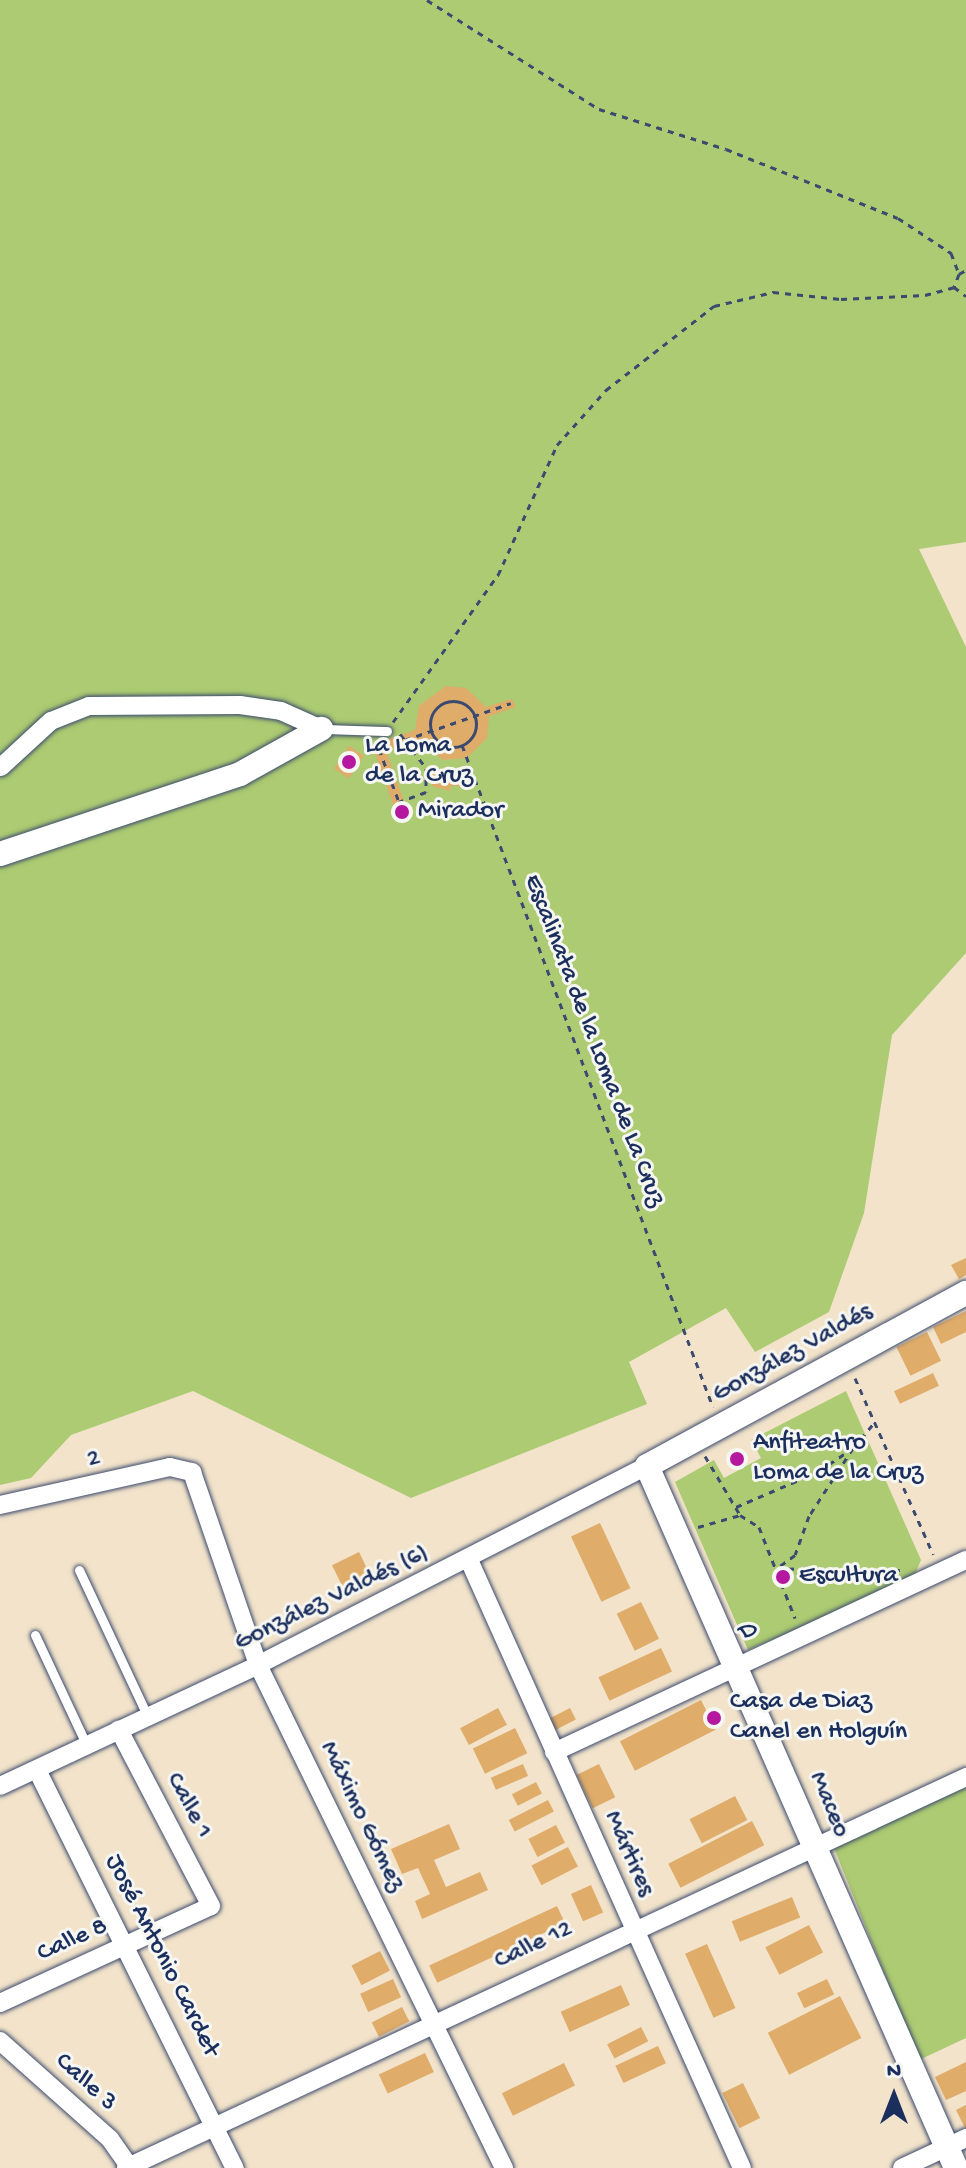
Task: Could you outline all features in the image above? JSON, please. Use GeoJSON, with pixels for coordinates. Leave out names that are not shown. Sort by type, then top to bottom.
{"type":"FeatureCollection","features":[{"type":"Feature","properties":{"kind":"street"},"geometry":{"type":"LineString","coordinates":[[1,767],[51,721],[89,706],[240,705],[281,711],[321,729]]}},
{"type":"Feature","properties":{"kind":"street"},"geometry":{"type":"LineString","coordinates":[[0,854],[240,774],[321,729]]}},
{"type":"Feature","properties":{"kind":"street","name":"González Valdés"},"geometry":{"type":"LineString","coordinates":[[647,1466],[966,1293]]}},
{"type":"Feature","properties":{"kind":"street","name":"Maceo"},"geometry":{"type":"LineString","coordinates":[[647,1466],[815,1846],[956,2151]]}},
{"type":"Feature","properties":{"kind":"street","name":"González Valdés (6)"},"geometry":{"type":"LineString","coordinates":[[0,1786],[258,1665],[469,1560],[647,1466]]}},
{"type":"Feature","properties":{"kind":"street","name":"2"},"geometry":{"type":"LineString","coordinates":[[0,1505],[170,1467],[187,1469],[196,1478]]}},
{"type":"Feature","properties":{"kind":"street","name":"Máximo Gómez"},"geometry":{"type":"LineString","coordinates":[[196,1478],[258,1665],[504,2168]]}},
{"type":"Feature","properties":{"kind":"street","name":"Mártires"},"geometry":{"type":"LineString","coordinates":[[469,1560],[742,2168]]}},
{"type":"Feature","properties":{"kind":"street","name":"D"},"geometry":{"type":"LineString","coordinates":[[554,1752],[966,1560]]}},
{"type":"Feature","properties":{"kind":"street","name":"Calle 1"},"geometry":{"type":"LineString","coordinates":[[119,1730],[211,1906]]}},
{"type":"Feature","properties":{"kind":"street","name":"José Antonio Cardet"},"geometry":{"type":"LineString","coordinates":[[37,1770],[127,1945],[235,2168]]}},
{"type":"Feature","properties":{"kind":"street","name":"Calle 12"},"geometry":{"type":"LineString","coordinates":[[128,2167],[432,2022],[966,1777]]}},
{"type":"Feature","properties":{"kind":"street","name":"Calle 8"},"geometry":{"type":"LineString","coordinates":[[0,2003],[211,1906]]}},
{"type":"Feature","properties":{"kind":"street","name":"Calle 3"},"geometry":{"type":"LineString","coordinates":[[0,2041],[110,2139],[128,2167]]}},
{"type":"Feature","properties":{"kind":"street"},"geometry":{"type":"LineString","coordinates":[[902,2168],[956,2151]]}},
{"type":"Feature","properties":{"kind":"lane"},"geometry":{"type":"LineString","coordinates":[[321,729],[387,731]]}},
{"type":"Feature","properties":{"kind":"lane"},"geometry":{"type":"LineString","coordinates":[[79,1570],[148,1717]]}},
{"type":"Feature","properties":{"kind":"lane"},"geometry":{"type":"LineString","coordinates":[[35,1635],[87,1746]]}},
{"type":"Feature","properties":{"kind":"path"},"geometry":{"type":"LineString","coordinates":[[427,0],[599,109],[726,149],[898,218],[951,253],[959,274]]}},
{"type":"Feature","properties":{"kind":"path"},"geometry":{"type":"LineString","coordinates":[[954,287],[959,274],[966,270]]}},
{"type":"Feature","properties":{"kind":"path"},"geometry":{"type":"LineString","coordinates":[[954,287],[966,296]]}},
{"type":"Feature","properties":{"kind":"path"},"geometry":{"type":"LineString","coordinates":[[387,731],[498,575],[557,445],[606,390],[714,306],[773,292],[841,299],[925,295],[954,287]]}},
{"type":"Feature","properties":{"kind":"path"},"geometry":{"type":"LineString","coordinates":[[441,703],[464,704],[475,716],[473,736],[462,745],[447,747],[430,731],[431,715],[441,703]]}},
{"type":"Feature","properties":{"kind":"path"},"geometry":{"type":"LineString","coordinates":[[402,812],[379,749],[511,703]]}},
{"type":"Feature","properties":{"kind":"path"},"geometry":{"type":"LineString","coordinates":[[399,802],[426,792],[426,768],[405,740]]}},
{"type":"Feature","properties":{"kind":"path","name":"Escalinata de la Loma de La Cruz"},"geometry":{"type":"LineString","coordinates":[[462,745],[720,1426]]}},
{"type":"Feature","properties":{"kind":"path"},"geometry":{"type":"LineString","coordinates":[[776,1569],[820,1568],[836,1574],[940,1572],[846,1356]]}},
{"type":"Feature","properties":{"kind":"path"},"geometry":{"type":"LineString","coordinates":[[776,1569],[795,1555],[809,1516],[853,1448],[875,1422]]}},
{"type":"Feature","properties":{"kind":"path"},"geometry":{"type":"LineString","coordinates":[[736,1507],[819,1471],[853,1448]]}},
{"type":"Feature","properties":{"kind":"path"},"geometry":{"type":"LineString","coordinates":[[711,1467],[740,1515],[759,1527],[802,1637]]}},
{"type":"Feature","properties":{"kind":"path"},"geometry":{"type":"LineString","coordinates":[[678,1533],[740,1515]]}},
{"type":"Feature","properties":{"kind":"green space"},"geometry":{"type":"Polygon","coordinates":[[[0,0],[966,0],[966,542],[919,549],[966,647],[966,953],[892,1035],[864,1213],[829,1312],[755,1352],[726,1308],[629,1362],[647,1404],[411,1498],[193,1391],[71,1435],[31,1478],[0,1485],[0,0]]]}},
{"type":"Feature","properties":{"kind":"green space"},"geometry":{"type":"Polygon","coordinates":[[[846,1391],[921,1560],[913,1579],[748,1650],[675,1482],[714,1460],[724,1478],[761,1458],[751,1440],[846,1391]]]}},
{"type":"Feature","properties":{"kind":"green space"},"geometry":{"type":"Polygon","coordinates":[[[966,1787],[966,2038],[919,2060],[834,1848],[966,1787]]]}},
{"type":"Feature","properties":{"kind":"building"},"geometry":{"type":"Polygon","coordinates":[[[446,686],[466,688],[486,707],[512,699],[516,707],[489,716],[487,738],[467,758],[443,760],[419,740],[386,751],[408,812],[397,816],[372,745],[415,730],[419,706],[446,686]]]}},
{"type":"Feature","properties":{"kind":"building","name":"La Loma de la Cruz"},"geometry":{"type":"Polygon","coordinates":[[[349,746],[364,756],[349,778],[334,768],[349,746]]]}},
{"type":"Feature","properties":{"kind":"building"},"geometry":{"type":"Polygon","coordinates":[[[460,773],[460,786],[450,786],[450,791],[432,786],[432,774],[460,773]]]}},
{"type":"Feature","properties":{"kind":"building"},"geometry":{"type":"Polygon","coordinates":[[[966,1258],[966,1275],[959,1279],[951,1265],[966,1258]]]}},
{"type":"Feature","properties":{"kind":"building"},"geometry":{"type":"Polygon","coordinates":[[[966,1311],[966,1332],[941,1344],[933,1327],[966,1311]]]}},
{"type":"Feature","properties":{"kind":"building"},"geometry":{"type":"Polygon","coordinates":[[[927,1332],[941,1361],[910,1376],[896,1347],[927,1332]]]}},
{"type":"Feature","properties":{"kind":"building"},"geometry":{"type":"Polygon","coordinates":[[[933,1373],[939,1386],[900,1404],[894,1391],[933,1373]]]}},
{"type":"Feature","properties":{"kind":"building"},"geometry":{"type":"Polygon","coordinates":[[[600,1523],[630,1588],[601,1602],[571,1537],[600,1523]]]}},
{"type":"Feature","properties":{"kind":"building"},"geometry":{"type":"Polygon","coordinates":[[[359,1552],[370,1574],[343,1588],[332,1565],[359,1552]]]}},
{"type":"Feature","properties":{"kind":"building"},"geometry":{"type":"Polygon","coordinates":[[[641,1602],[659,1639],[635,1651],[617,1614],[641,1602]]]}},
{"type":"Feature","properties":{"kind":"building"},"geometry":{"type":"Polygon","coordinates":[[[661,1648],[672,1672],[609,1701],[598,1677],[661,1648]]]}},
{"type":"Feature","properties":{"kind":"building"},"geometry":{"type":"Polygon","coordinates":[[[701,1700],[716,1729],[635,1771],[620,1741],[701,1700]]]}},
{"type":"Feature","properties":{"kind":"building"},"geometry":{"type":"Polygon","coordinates":[[[498,1708],[507,1725],[469,1745],[460,1728],[498,1708]]]}},
{"type":"Feature","properties":{"kind":"building"},"geometry":{"type":"Polygon","coordinates":[[[570,1708],[576,1720],[555,1730],[549,1719],[570,1708]]]}},
{"type":"Feature","properties":{"kind":"building"},"geometry":{"type":"Polygon","coordinates":[[[515,1728],[527,1753],[485,1774],[473,1749],[515,1728]]]}},
{"type":"Feature","properties":{"kind":"building"},"geometry":{"type":"Polygon","coordinates":[[[523,1764],[528,1776],[496,1790],[491,1778],[523,1764]]]}},
{"type":"Feature","properties":{"kind":"building"},"geometry":{"type":"Polygon","coordinates":[[[599,1764],[615,1797],[593,1808],[577,1775],[599,1764]]]}},
{"type":"Feature","properties":{"kind":"building"},"geometry":{"type":"Polygon","coordinates":[[[536,1782],[542,1794],[518,1806],[512,1794],[536,1782]]]}},
{"type":"Feature","properties":{"kind":"building"},"geometry":{"type":"Polygon","coordinates":[[[735,1796],[747,1820],[702,1843],[690,1819],[735,1796]]]}},
{"type":"Feature","properties":{"kind":"building"},"geometry":{"type":"Polygon","coordinates":[[[548,1800],[554,1812],[515,1832],[509,1820],[548,1800]]]}},
{"type":"Feature","properties":{"kind":"building"},"geometry":{"type":"Polygon","coordinates":[[[752,1821],[764,1845],[681,1888],[668,1864],[752,1821]]]}},
{"type":"Feature","properties":{"kind":"building"},"geometry":{"type":"Polygon","coordinates":[[[449,1824],[460,1849],[434,1860],[446,1887],[480,1872],[488,1890],[422,1919],[415,1901],[430,1894],[418,1868],[402,1874],[391,1849],[449,1824]]]}},
{"type":"Feature","properties":{"kind":"building"},"geometry":{"type":"Polygon","coordinates":[[[556,1825],[565,1843],[537,1857],[528,1839],[556,1825]]]}},
{"type":"Feature","properties":{"kind":"building"},"geometry":{"type":"Polygon","coordinates":[[[568,1847],[578,1867],[541,1885],[531,1866],[568,1847]]]}},
{"type":"Feature","properties":{"kind":"building"},"geometry":{"type":"Polygon","coordinates":[[[591,1885],[603,1912],[583,1921],[571,1894],[591,1885]]]}},
{"type":"Feature","properties":{"kind":"building"},"geometry":{"type":"Polygon","coordinates":[[[792,1897],[800,1917],[740,1942],[732,1921],[792,1897]]]}},
{"type":"Feature","properties":{"kind":"building"},"geometry":{"type":"Polygon","coordinates":[[[557,1906],[565,1923],[437,1983],[429,1966],[557,1906]]]}},
{"type":"Feature","properties":{"kind":"building"},"geometry":{"type":"Polygon","coordinates":[[[809,1925],[823,1953],[779,1975],[765,1947],[809,1925]]]}},
{"type":"Feature","properties":{"kind":"building"},"geometry":{"type":"Polygon","coordinates":[[[707,1944],[735,2008],[714,2018],[685,1954],[707,1944]]]}},
{"type":"Feature","properties":{"kind":"building"},"geometry":{"type":"Polygon","coordinates":[[[380,1951],[390,1971],[361,1985],[351,1966],[380,1951]]]}},
{"type":"Feature","properties":{"kind":"building"},"geometry":{"type":"Polygon","coordinates":[[[393,1979],[401,1997],[368,2012],[360,1994],[393,1979]]]}},
{"type":"Feature","properties":{"kind":"building"},"geometry":{"type":"Polygon","coordinates":[[[827,1979],[834,1994],[804,2008],[797,1993],[827,1979]]]}},
{"type":"Feature","properties":{"kind":"building"},"geometry":{"type":"Polygon","coordinates":[[[621,1985],[630,2005],[570,2032],[561,2012],[621,1985]]]}},
{"type":"Feature","properties":{"kind":"building"},"geometry":{"type":"Polygon","coordinates":[[[840,1996],[861,2038],[789,2075],[768,2033],[840,1996]]]}},
{"type":"Feature","properties":{"kind":"building"},"geometry":{"type":"Polygon","coordinates":[[[402,2007],[409,2021],[379,2037],[372,2022],[402,2007]]]}},
{"type":"Feature","properties":{"kind":"building"},"geometry":{"type":"Polygon","coordinates":[[[641,2027],[648,2041],[614,2059],[607,2044],[641,2027]]]}},
{"type":"Feature","properties":{"kind":"building"},"geometry":{"type":"Polygon","coordinates":[[[658,2046],[666,2063],[623,2083],[615,2066],[658,2046]]]}},
{"type":"Feature","properties":{"kind":"building"},"geometry":{"type":"Polygon","coordinates":[[[425,2053],[434,2072],[388,2094],[379,2075],[425,2053]]]}},
{"type":"Feature","properties":{"kind":"building"},"geometry":{"type":"Polygon","coordinates":[[[966,2062],[966,2091],[946,2100],[935,2077],[966,2062]]]}},
{"type":"Feature","properties":{"kind":"building"},"geometry":{"type":"Polygon","coordinates":[[[564,2063],[575,2085],[513,2116],[502,2093],[564,2063]]]}},
{"type":"Feature","properties":{"kind":"building"},"geometry":{"type":"Polygon","coordinates":[[[743,2083],[760,2118],[739,2128],[722,2093],[743,2083]]]}},
{"type":"Feature","properties":{"kind":"building"},"geometry":{"type":"Polygon","coordinates":[[[966,2105],[966,2130],[956,2110],[966,2105]]]}},
{"type":"Feature","properties":{"kind":"place","name":"La Loma de la Cruz"},"geometry":{"type":"Point","coordinates":[349,762]}},
{"type":"Feature","properties":{"kind":"place","name":"Mirador"},"geometry":{"type":"Point","coordinates":[402,812]}},
{"type":"Feature","properties":{"kind":"place","name":"Anfiteatro Loma de la Cruz"},"geometry":{"type":"Point","coordinates":[737,1459]}},
{"type":"Feature","properties":{"kind":"place","name":"Escultura"},"geometry":{"type":"Point","coordinates":[783,1577]}},
{"type":"Feature","properties":{"kind":"place","name":"Casa de Diaz Canel en Holguín"},"geometry":{"type":"Point","coordinates":[714,1718]}}]}
